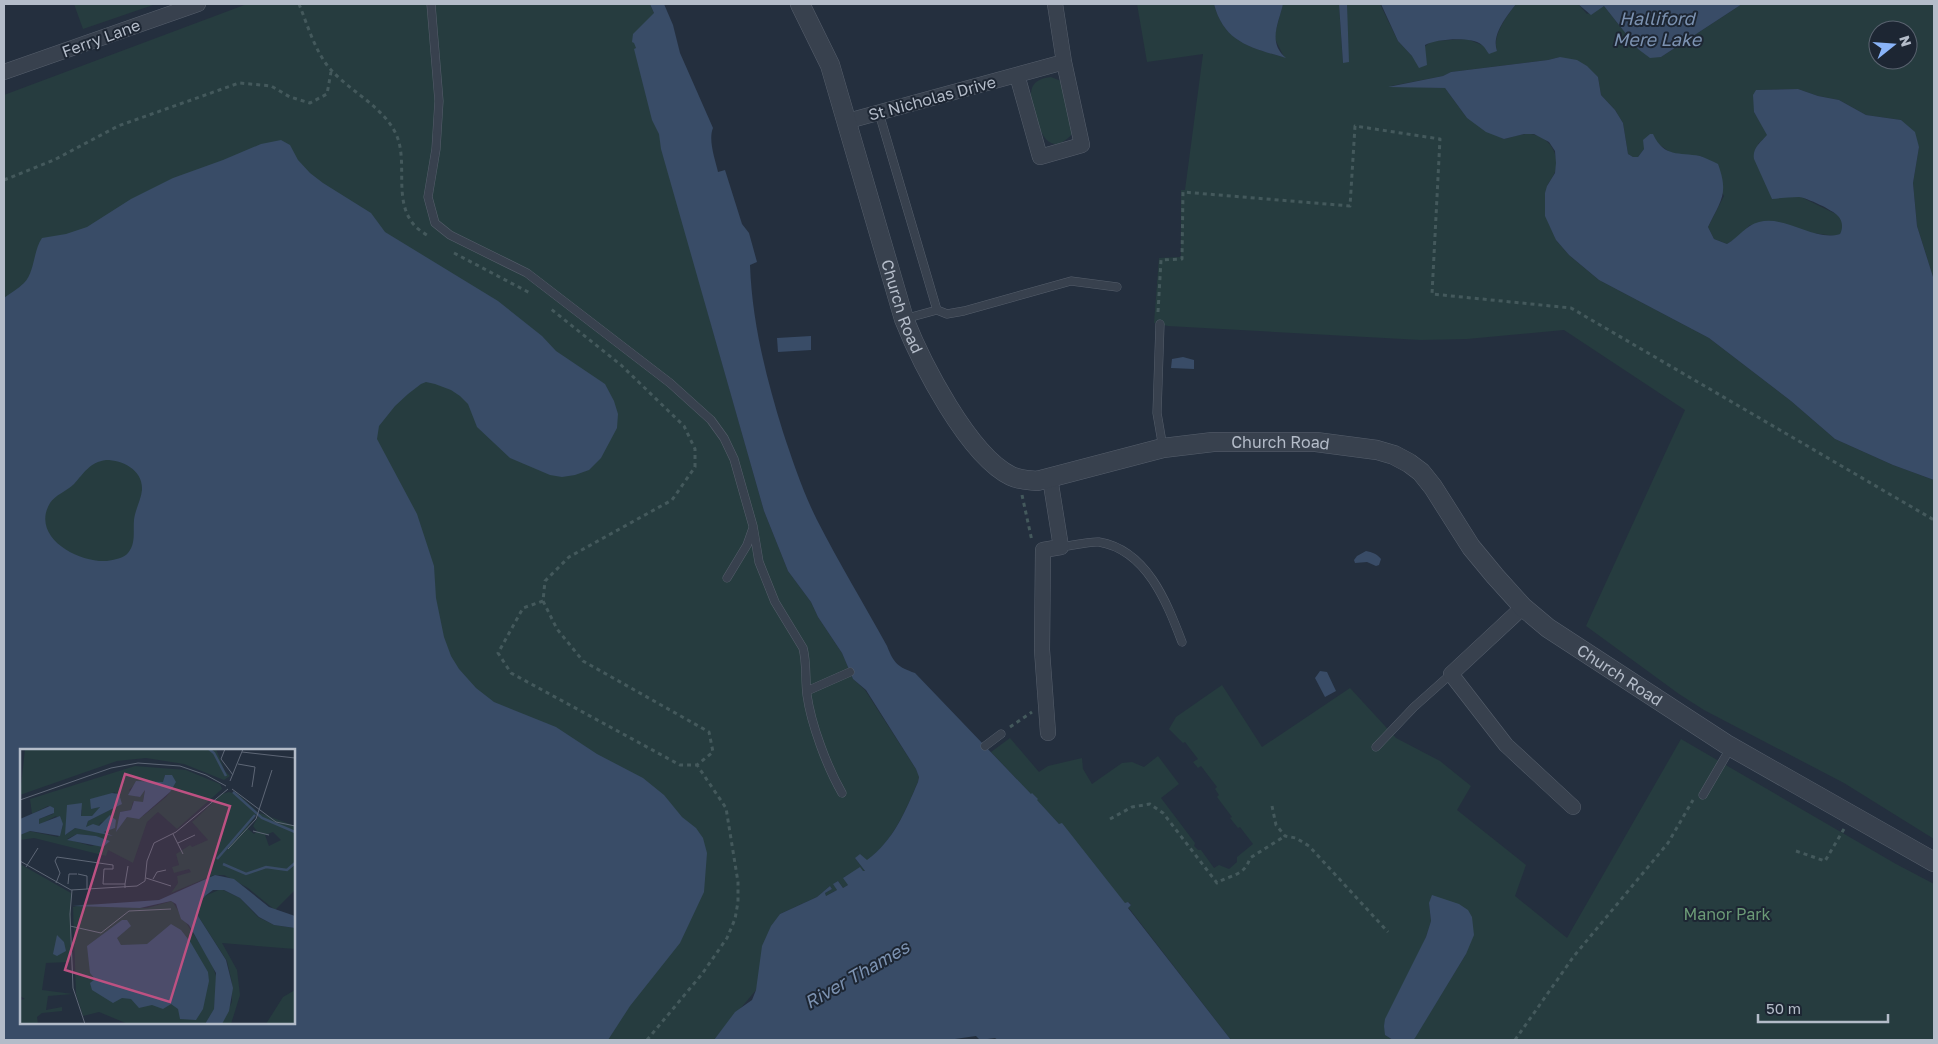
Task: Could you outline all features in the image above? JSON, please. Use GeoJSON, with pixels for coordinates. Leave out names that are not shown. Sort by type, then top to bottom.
{"type":"FeatureCollection","features":[{"type":"Feature","properties":{"kind":"street","name":"Ferry Lane"},"geometry":{"type":"LineString","coordinates":[[4,72],[198,4]]}},
{"type":"Feature","properties":{"kind":"street","name":"Church Road"},"geometry":{"type":"LineString","coordinates":[[800,4],[830,66],[848,121],[904,319],[916,348],[927,371],[959,422],[978,447],[996,466],[1022,480],[1037,481],[1163,448],[1212,442],[1316,442],[1377,450],[1394,455],[1409,462],[1421,472],[1433,487],[1471,547],[1523,607],[1548,628],[1731,746],[1934,862]]}},
{"type":"Feature","properties":{"kind":"street","name":"St Nicholas Drive"},"geometry":{"type":"LineString","coordinates":[[1016,75],[1040,157],[1082,145],[1064,62],[1056,4]]}},
{"type":"Feature","properties":{"kind":"street","name":"St Nicholas Drive"},"geometry":{"type":"LineString","coordinates":[[848,121],[1064,62]]}},
{"type":"Feature","properties":{"kind":"street"},"geometry":{"type":"LineString","coordinates":[[1048,733],[1042,650],[1043,550],[1061,547],[1050,478]]}},
{"type":"Feature","properties":{"kind":"street"},"geometry":{"type":"LineString","coordinates":[[1523,607],[1451,674],[1506,745],[1573,807]]}},
{"type":"Feature","properties":{"kind":"lane"},"geometry":{"type":"LineString","coordinates":[[431,4],[439,101],[436,149],[428,197],[435,223],[450,235],[528,273],[670,383],[711,420],[724,438],[734,459],[753,526],[759,562],[775,602],[803,648],[806,691],[818,737],[831,774],[842,793]]}},
{"type":"Feature","properties":{"kind":"lane"},"geometry":{"type":"LineString","coordinates":[[879,113],[937,310]]}},
{"type":"Feature","properties":{"kind":"lane"},"geometry":{"type":"LineString","coordinates":[[904,319],[937,310],[947,314],[964,311],[1071,281],[1117,286]]}},
{"type":"Feature","properties":{"kind":"lane"},"geometry":{"type":"LineString","coordinates":[[1160,324],[1157,414],[1163,448]]}},
{"type":"Feature","properties":{"kind":"lane"},"geometry":{"type":"LineString","coordinates":[[727,578],[747,545],[753,526]]}},
{"type":"Feature","properties":{"kind":"lane"},"geometry":{"type":"LineString","coordinates":[[1061,547],[1098,542],[1118,548],[1140,564],[1152,579],[1182,642]]}},
{"type":"Feature","properties":{"kind":"lane"},"geometry":{"type":"LineString","coordinates":[[806,691],[850,672]]}},
{"type":"Feature","properties":{"kind":"lane"},"geometry":{"type":"LineString","coordinates":[[1376,747],[1414,707],[1451,674]]}},
{"type":"Feature","properties":{"kind":"lane"},"geometry":{"type":"LineString","coordinates":[[985,746],[1001,734]]}},
{"type":"Feature","properties":{"kind":"lane"},"geometry":{"type":"LineString","coordinates":[[1699,796],[1731,746]]}},
{"type":"Feature","properties":{"kind":"path"},"geometry":{"type":"LineString","coordinates":[[299,4],[318,49],[331,71],[381,114],[395,133],[402,149],[403,197],[407,215],[415,227],[436,241]]}},
{"type":"Feature","properties":{"kind":"path"},"geometry":{"type":"LineString","coordinates":[[4,180],[54,160],[118,126],[239,83],[271,86],[290,97],[310,103],[327,94],[331,71]]}},
{"type":"Feature","properties":{"kind":"path"},"geometry":{"type":"LineString","coordinates":[[1160,324],[1157,320],[1161,260],[1182,259],[1183,192],[1350,206],[1355,126],[1440,139],[1432,294],[1571,308],[1934,520]]}},
{"type":"Feature","properties":{"kind":"path"},"geometry":{"type":"LineString","coordinates":[[450,251],[531,294]]}},
{"type":"Feature","properties":{"kind":"path"},"geometry":{"type":"LineString","coordinates":[[543,600],[523,608],[498,653],[511,673],[680,765],[697,765],[713,752],[709,732],[583,661],[557,629],[543,600],[546,581],[569,556],[672,500],[695,467],[696,449],[684,426],[670,412],[621,365],[546,305]]}},
{"type":"Feature","properties":{"kind":"path"},"geometry":{"type":"LineString","coordinates":[[647,1040],[717,954],[735,919],[738,902],[738,882],[726,808],[697,765]]}},
{"type":"Feature","properties":{"kind":"path"},"geometry":{"type":"LineString","coordinates":[[1515,1040],[1574,956],[1668,843],[1699,796]]}},
{"type":"Feature","properties":{"kind":"path"},"geometry":{"type":"LineString","coordinates":[[1110,819],[1132,807],[1150,804],[1163,813],[1217,883],[1243,870],[1250,858],[1285,836]]}},
{"type":"Feature","properties":{"kind":"path"},"geometry":{"type":"LineString","coordinates":[[1272,806],[1276,825],[1285,836],[1296,838],[1309,846],[1388,932]]}},
{"type":"Feature","properties":{"kind":"path"},"geometry":{"type":"LineString","coordinates":[[1796,851],[1825,861],[1852,816]]}},
{"type":"Feature","properties":{"kind":"green space"},"geometry":{"type":"Polygon","coordinates":[[[74,4],[156,4],[83,29],[74,4]]]}},
{"type":"Feature","properties":{"kind":"green space"},"geometry":{"type":"Polygon","coordinates":[[[247,4],[650,4],[654,13],[706,306],[764,511],[788,571],[811,602],[818,617],[842,653],[853,679],[865,690],[919,776],[903,815],[891,835],[867,861],[855,858],[865,871],[844,877],[848,885],[843,888],[838,881],[834,884],[837,890],[826,896],[825,893],[832,889],[830,886],[817,897],[780,914],[756,990],[714,1040],[4,1040],[4,95],[247,4]]]}},
{"type":"Feature","properties":{"kind":"green space"},"geometry":{"type":"Polygon","coordinates":[[[1137,4],[1214,4],[1219,17],[1232,35],[1250,46],[1284,57],[1274,37],[1283,4],[1339,4],[1343,63],[1347,4],[1380,4],[1398,41],[1412,56],[1432,41],[1467,39],[1497,51],[1498,32],[1516,4],[1578,4],[1587,14],[1604,6],[1638,49],[1661,57],[1742,4],[1934,4],[1934,280],[1917,226],[1913,183],[1919,147],[1901,120],[1866,115],[1839,100],[1818,96],[1798,89],[1756,90],[1754,112],[1768,135],[1758,144],[1801,197],[1838,215],[1842,221],[1843,230],[1835,236],[1750,225],[1737,238],[1727,244],[1714,239],[1708,227],[1724,196],[1701,156],[1674,155],[1657,143],[1644,149],[1638,157],[1628,154],[1623,123],[1615,110],[1601,95],[1598,77],[1560,57],[1451,72],[1443,76],[1391,86],[1445,88],[1467,118],[1504,139],[1528,134],[1543,138],[1552,147],[1556,159],[1555,172],[1547,186],[1556,240],[1569,255],[1599,280],[1709,338],[1791,401],[1835,439],[1893,465],[1934,480],[1934,839],[1844,783],[1704,710],[1586,626],[1685,410],[1564,330],[1467,339],[1421,340],[1168,326],[1154,323],[1159,258],[1181,257],[1181,190],[1185,190],[1203,54],[1147,62],[1137,4]]]}},
{"type":"Feature","properties":{"kind":"green space"},"geometry":{"type":"Polygon","coordinates":[[[1051,77],[1061,81],[1073,133],[1066,140],[1053,144],[1044,137],[1037,123],[1031,98],[1031,91],[1035,83],[1051,77]]]}},
{"type":"Feature","properties":{"kind":"green space","name":"Manor Park"},"geometry":{"type":"Polygon","coordinates":[[[1222,685],[1262,747],[1350,688],[1396,738],[1440,761],[1471,786],[1457,810],[1526,865],[1515,896],[1567,938],[1681,739],[1896,864],[1934,884],[1934,1040],[1413,1040],[1466,954],[1429,903],[1431,921],[1426,937],[1385,1035],[1393,1040],[1231,1040],[1128,907],[1131,905],[1129,902],[1125,904],[1059,824],[991,752],[1010,738],[1039,772],[1048,766],[1082,758],[1083,769],[1092,784],[1122,763],[1132,762],[1144,767],[1158,756],[1179,784],[1161,798],[1195,843],[1194,846],[1201,850],[1214,868],[1219,865],[1229,869],[1237,862],[1237,857],[1253,844],[1240,827],[1238,828],[1230,818],[1232,817],[1217,797],[1219,795],[1215,789],[1217,787],[1201,766],[1198,768],[1193,762],[1198,759],[1185,742],[1183,743],[1169,729],[1176,717],[1222,685]]]}},
{"type":"Feature","properties":{"kind":"water","name":"River Thames"},"geometry":{"type":"Polygon","coordinates":[[[650,4],[664,4],[673,25],[680,53],[713,128],[711,138],[718,172],[725,170],[742,224],[749,233],[757,262],[750,265],[751,286],[761,349],[783,432],[798,477],[817,520],[894,661],[904,669],[915,673],[1031,794],[1038,799],[1059,824],[1062,823],[1125,903],[1128,902],[1131,905],[1128,908],[1231,1040],[998,1040],[995,1038],[980,1040],[976,1036],[948,1040],[714,1040],[735,1012],[752,1000],[756,990],[762,946],[771,926],[780,914],[817,897],[830,886],[832,889],[825,893],[826,896],[837,890],[833,884],[838,881],[843,888],[848,885],[843,878],[860,867],[865,871],[855,858],[860,854],[867,860],[885,844],[898,825],[919,777],[916,769],[866,690],[853,679],[842,653],[818,617],[811,602],[788,571],[764,511],[661,149],[659,134],[652,120],[634,49],[636,48],[632,42],[633,34],[654,13],[650,4]]]}},
{"type":"Feature","properties":{"kind":"water"},"geometry":{"type":"Polygon","coordinates":[[[1214,4],[1283,4],[1277,25],[1276,39],[1280,52],[1286,58],[1251,47],[1232,36],[1219,17],[1214,4]]]}},
{"type":"Feature","properties":{"kind":"water"},"geometry":{"type":"Polygon","coordinates":[[[1339,4],[1347,4],[1349,62],[1343,63],[1339,4]]]}},
{"type":"Feature","properties":{"kind":"water"},"geometry":{"type":"Polygon","coordinates":[[[1381,4],[1516,4],[1498,32],[1496,39],[1497,51],[1489,54],[1482,45],[1470,40],[1437,41],[1425,45],[1427,65],[1419,68],[1412,56],[1398,41],[1381,4]]]}},
{"type":"Feature","properties":{"kind":"water","name":"Halliford Mere Lake"},"geometry":{"type":"Polygon","coordinates":[[[1578,4],[1742,4],[1661,57],[1650,58],[1638,49],[1604,6],[1591,15],[1578,4]]]}},
{"type":"Feature","properties":{"kind":"water"},"geometry":{"type":"Polygon","coordinates":[[[1560,57],[1577,60],[1587,66],[1598,77],[1601,95],[1615,110],[1623,123],[1628,154],[1638,157],[1644,149],[1643,140],[1650,134],[1653,134],[1657,142],[1667,150],[1679,154],[1700,156],[1718,164],[1723,183],[1722,197],[1708,227],[1714,239],[1727,244],[1750,226],[1759,222],[1779,222],[1820,235],[1840,234],[1842,230],[1842,223],[1838,216],[1814,202],[1799,197],[1772,199],[1754,159],[1756,148],[1767,135],[1754,112],[1753,95],[1756,90],[1798,89],[1818,96],[1839,100],[1866,115],[1901,120],[1915,132],[1919,147],[1913,183],[1917,226],[1934,280],[1934,480],[1893,465],[1835,439],[1791,401],[1709,338],[1599,280],[1569,255],[1556,240],[1545,216],[1545,193],[1555,173],[1556,163],[1555,151],[1549,142],[1534,134],[1524,134],[1504,139],[1486,132],[1467,118],[1445,88],[1388,87],[1443,76],[1451,72],[1560,57]]]}},
{"type":"Feature","properties":{"kind":"water"},"geometry":{"type":"Polygon","coordinates":[[[281,140],[290,145],[298,160],[310,173],[371,213],[385,232],[498,301],[542,336],[556,351],[605,384],[614,401],[618,414],[617,428],[601,458],[589,470],[575,475],[562,477],[550,475],[510,458],[477,427],[468,404],[460,396],[451,390],[426,382],[408,394],[395,406],[379,426],[377,439],[417,514],[434,566],[436,598],[444,637],[451,656],[459,669],[476,688],[494,702],[556,727],[597,754],[643,778],[664,795],[682,817],[696,828],[703,838],[707,853],[704,892],[680,943],[630,1006],[608,1040],[4,1040],[4,298],[22,285],[28,278],[42,238],[66,234],[87,227],[131,199],[173,178],[261,144],[281,140]],[[112,460],[100,461],[91,466],[74,484],[50,503],[46,515],[46,527],[52,537],[60,546],[83,558],[107,561],[126,555],[131,549],[135,516],[142,490],[141,483],[136,472],[131,468],[112,460]]]}},
{"type":"Feature","properties":{"kind":"water"},"geometry":{"type":"Polygon","coordinates":[[[811,336],[811,350],[778,352],[777,338],[811,336]]]}},
{"type":"Feature","properties":{"kind":"water"},"geometry":{"type":"Polygon","coordinates":[[[1183,357],[1194,360],[1194,369],[1171,368],[1172,359],[1183,357]]]}},
{"type":"Feature","properties":{"kind":"water"},"geometry":{"type":"Polygon","coordinates":[[[1366,551],[1381,559],[1379,565],[1376,566],[1367,562],[1355,563],[1354,560],[1357,556],[1366,551]]]}},
{"type":"Feature","properties":{"kind":"water"},"geometry":{"type":"Polygon","coordinates":[[[1320,671],[1327,672],[1336,691],[1325,697],[1315,678],[1320,671]]]}},
{"type":"Feature","properties":{"kind":"water"},"geometry":{"type":"Polygon","coordinates":[[[1432,895],[1459,904],[1468,910],[1472,917],[1474,935],[1466,954],[1415,1038],[1413,1040],[1393,1040],[1385,1035],[1385,1019],[1426,937],[1431,921],[1429,903],[1432,895]]]}}]}
